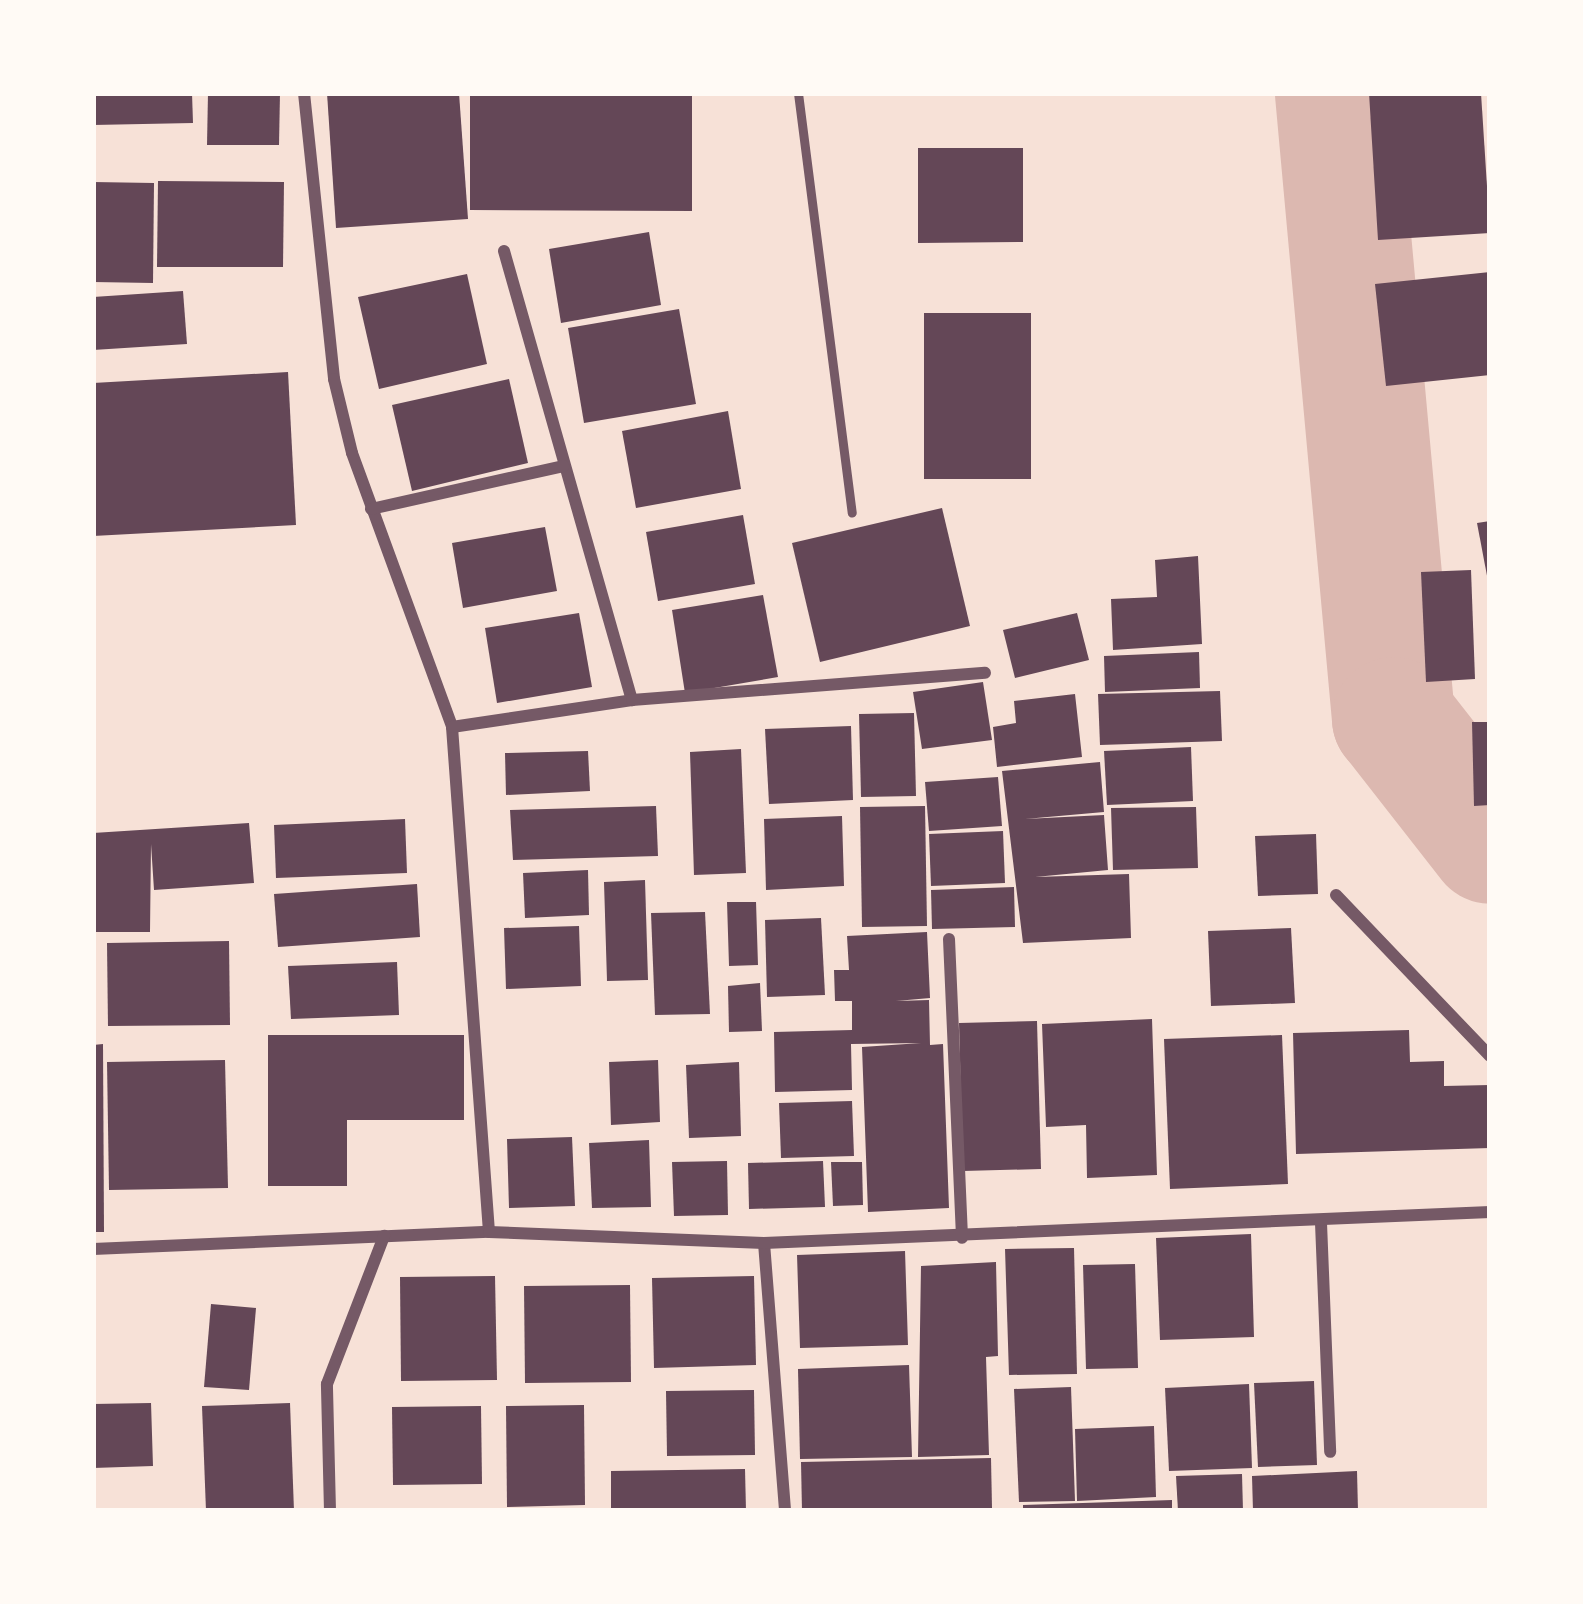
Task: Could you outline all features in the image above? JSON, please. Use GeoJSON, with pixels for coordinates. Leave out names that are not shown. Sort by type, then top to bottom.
{"type":"FeatureCollection","features":[{"type":"Feature","properties":{"kind":"street"},"geometry":{"type":"LineString","coordinates":[[304,93],[334,379],[371,509],[452,727],[489,1232]]}},
{"type":"Feature","properties":{"kind":"street"},"geometry":{"type":"LineString","coordinates":[[504,251],[632,700]]}},
{"type":"Feature","properties":{"kind":"street"},"geometry":{"type":"LineString","coordinates":[[371,509],[563,466]]}},
{"type":"Feature","properties":{"kind":"street"},"geometry":{"type":"LineString","coordinates":[[452,727],[632,700],[985,673]]}},
{"type":"Feature","properties":{"kind":"street"},"geometry":{"type":"LineString","coordinates":[[1336,895],[1490,1056]]}},
{"type":"Feature","properties":{"kind":"street"},"geometry":{"type":"LineString","coordinates":[[949,939],[962,1238]]}},
{"type":"Feature","properties":{"kind":"street"},"geometry":{"type":"LineString","coordinates":[[93,1249],[489,1232],[764,1243],[962,1238],[1490,1212]]}},
{"type":"Feature","properties":{"kind":"street"},"geometry":{"type":"LineString","coordinates":[[1321,1223],[1330,1452]]}},
{"type":"Feature","properties":{"kind":"street"},"geometry":{"type":"LineString","coordinates":[[329,1511],[327,1384],[384,1236]]}},
{"type":"Feature","properties":{"kind":"street"},"geometry":{"type":"LineString","coordinates":[[764,1243],[785,1511]]}},
{"type":"Feature","properties":{"kind":"lane"},"geometry":{"type":"LineString","coordinates":[[798,93],[852,513]]}},
{"type":"Feature","properties":{"kind":"building"},"geometry":{"type":"Polygon","coordinates":[[[93,93],[192,93],[193,123],[93,125],[93,93]]]}},
{"type":"Feature","properties":{"kind":"building"},"geometry":{"type":"Polygon","coordinates":[[[208,93],[280,93],[279,145],[207,145],[208,93]]]}},
{"type":"Feature","properties":{"kind":"building"},"geometry":{"type":"Polygon","coordinates":[[[327,93],[459,93],[468,219],[336,228],[327,93]]]}},
{"type":"Feature","properties":{"kind":"building"},"geometry":{"type":"Polygon","coordinates":[[[470,93],[692,93],[692,211],[470,210],[470,93]]]}},
{"type":"Feature","properties":{"kind":"building"},"geometry":{"type":"Polygon","coordinates":[[[1369,93],[1481,93],[1490,233],[1378,240],[1369,93]]]}},
{"type":"Feature","properties":{"kind":"building"},"geometry":{"type":"Polygon","coordinates":[[[918,148],[1023,148],[1023,242],[918,243],[918,148]]]}},
{"type":"Feature","properties":{"kind":"building"},"geometry":{"type":"Polygon","coordinates":[[[158,181],[284,182],[283,267],[157,267],[158,181]]]}},
{"type":"Feature","properties":{"kind":"building"},"geometry":{"type":"Polygon","coordinates":[[[93,182],[154,183],[153,283],[93,282],[93,182]]]}},
{"type":"Feature","properties":{"kind":"building"},"geometry":{"type":"Polygon","coordinates":[[[649,232],[661,305],[561,323],[549,249],[649,232]]]}},
{"type":"Feature","properties":{"kind":"building"},"geometry":{"type":"Polygon","coordinates":[[[1490,272],[1490,375],[1386,386],[1375,284],[1490,272]]]}},
{"type":"Feature","properties":{"kind":"building"},"geometry":{"type":"Polygon","coordinates":[[[467,274],[487,364],[379,389],[358,297],[467,274]]]}},
{"type":"Feature","properties":{"kind":"building"},"geometry":{"type":"Polygon","coordinates":[[[183,291],[187,344],[93,350],[93,297],[183,291]]]}},
{"type":"Feature","properties":{"kind":"building"},"geometry":{"type":"Polygon","coordinates":[[[679,309],[696,404],[584,423],[568,328],[679,309]]]}},
{"type":"Feature","properties":{"kind":"building"},"geometry":{"type":"Polygon","coordinates":[[[924,313],[1031,313],[1031,479],[924,479],[924,313]]]}},
{"type":"Feature","properties":{"kind":"building"},"geometry":{"type":"Polygon","coordinates":[[[288,372],[296,525],[93,536],[93,383],[288,372]]]}},
{"type":"Feature","properties":{"kind":"building"},"geometry":{"type":"Polygon","coordinates":[[[509,379],[528,463],[412,491],[392,405],[509,379]]]}},
{"type":"Feature","properties":{"kind":"building"},"geometry":{"type":"Polygon","coordinates":[[[728,411],[741,489],[636,508],[622,431],[728,411]]]}},
{"type":"Feature","properties":{"kind":"building"},"geometry":{"type":"Polygon","coordinates":[[[942,508],[970,626],[820,662],[792,543],[942,508]]]}},
{"type":"Feature","properties":{"kind":"building"},"geometry":{"type":"Polygon","coordinates":[[[743,515],[755,584],[658,601],[646,532],[743,515]]]}},
{"type":"Feature","properties":{"kind":"building"},"geometry":{"type":"Polygon","coordinates":[[[1490,521],[1490,580],[1488,581],[1477,523],[1490,521]]]}},
{"type":"Feature","properties":{"kind":"building"},"geometry":{"type":"Polygon","coordinates":[[[545,527],[557,591],[463,608],[452,543],[545,527]]]}},
{"type":"Feature","properties":{"kind":"building"},"geometry":{"type":"Polygon","coordinates":[[[1198,556],[1202,644],[1113,650],[1111,599],[1157,597],[1155,560],[1198,556]]]}},
{"type":"Feature","properties":{"kind":"building"},"geometry":{"type":"Polygon","coordinates":[[[1471,570],[1475,679],[1426,682],[1421,572],[1471,570]]]}},
{"type":"Feature","properties":{"kind":"building"},"geometry":{"type":"Polygon","coordinates":[[[763,595],[778,677],[685,693],[672,610],[763,595]]]}},
{"type":"Feature","properties":{"kind":"building"},"geometry":{"type":"Polygon","coordinates":[[[579,613],[592,687],[497,703],[485,628],[579,613]]]}},
{"type":"Feature","properties":{"kind":"building"},"geometry":{"type":"Polygon","coordinates":[[[1077,613],[1089,660],[1015,678],[1003,630],[1077,613]]]}},
{"type":"Feature","properties":{"kind":"building"},"geometry":{"type":"Polygon","coordinates":[[[1199,652],[1200,688],[1105,692],[1104,656],[1199,652]]]}},
{"type":"Feature","properties":{"kind":"building"},"geometry":{"type":"Polygon","coordinates":[[[983,682],[992,740],[922,749],[913,692],[983,682]]]}},
{"type":"Feature","properties":{"kind":"building"},"geometry":{"type":"Polygon","coordinates":[[[1220,691],[1222,741],[1100,745],[1098,694],[1220,691]]]}},
{"type":"Feature","properties":{"kind":"building"},"geometry":{"type":"Polygon","coordinates":[[[1075,694],[1082,757],[997,767],[993,727],[1016,723],[1014,701],[1075,694]]]}},
{"type":"Feature","properties":{"kind":"building"},"geometry":{"type":"Polygon","coordinates":[[[914,713],[916,796],[861,797],[859,714],[914,713]]]}},
{"type":"Feature","properties":{"kind":"building"},"geometry":{"type":"Polygon","coordinates":[[[1472,722],[1490,722],[1490,805],[1474,806],[1472,722]]]}},
{"type":"Feature","properties":{"kind":"building"},"geometry":{"type":"Polygon","coordinates":[[[851,726],[853,800],[769,804],[765,729],[851,726]]]}},
{"type":"Feature","properties":{"kind":"building"},"geometry":{"type":"Polygon","coordinates":[[[1191,747],[1193,801],[1107,805],[1104,751],[1191,747]]]}},
{"type":"Feature","properties":{"kind":"building"},"geometry":{"type":"Polygon","coordinates":[[[741,749],[746,873],[694,875],[690,752],[741,749]]]}},
{"type":"Feature","properties":{"kind":"building"},"geometry":{"type":"Polygon","coordinates":[[[588,751],[590,791],[506,795],[505,753],[588,751]]]}},
{"type":"Feature","properties":{"kind":"building"},"geometry":{"type":"Polygon","coordinates":[[[1100,762],[1104,812],[1025,819],[1104,815],[1108,870],[1035,877],[1129,874],[1131,938],[1023,943],[1002,771],[1100,762]]]}},
{"type":"Feature","properties":{"kind":"building"},"geometry":{"type":"Polygon","coordinates":[[[998,777],[1002,826],[929,831],[925,782],[998,777]]]}},
{"type":"Feature","properties":{"kind":"building"},"geometry":{"type":"Polygon","coordinates":[[[656,806],[658,856],[513,860],[510,810],[656,806]]]}},
{"type":"Feature","properties":{"kind":"building"},"geometry":{"type":"Polygon","coordinates":[[[925,806],[927,926],[862,927],[860,807],[925,806]]]}},
{"type":"Feature","properties":{"kind":"building"},"geometry":{"type":"Polygon","coordinates":[[[1196,807],[1198,868],[1113,870],[1111,808],[1196,807]]]}},
{"type":"Feature","properties":{"kind":"building"},"geometry":{"type":"Polygon","coordinates":[[[842,816],[844,886],[766,890],[764,819],[842,816]]]}},
{"type":"Feature","properties":{"kind":"building"},"geometry":{"type":"Polygon","coordinates":[[[405,819],[407,873],[276,878],[274,825],[405,819]]]}},
{"type":"Feature","properties":{"kind":"building"},"geometry":{"type":"Polygon","coordinates":[[[249,823],[254,883],[154,890],[151,844],[150,932],[93,932],[93,833],[249,823]]]}},
{"type":"Feature","properties":{"kind":"building"},"geometry":{"type":"Polygon","coordinates":[[[1003,831],[1005,883],[931,886],[929,834],[1003,831]]]}},
{"type":"Feature","properties":{"kind":"building"},"geometry":{"type":"Polygon","coordinates":[[[1316,834],[1318,894],[1258,896],[1255,836],[1316,834]]]}},
{"type":"Feature","properties":{"kind":"building"},"geometry":{"type":"Polygon","coordinates":[[[588,870],[589,915],[525,918],[523,873],[588,870]]]}},
{"type":"Feature","properties":{"kind":"building"},"geometry":{"type":"Polygon","coordinates":[[[645,880],[648,980],[607,981],[604,882],[645,880]]]}},
{"type":"Feature","properties":{"kind":"building"},"geometry":{"type":"Polygon","coordinates":[[[417,884],[420,937],[278,947],[274,894],[417,884]]]}},
{"type":"Feature","properties":{"kind":"building"},"geometry":{"type":"Polygon","coordinates":[[[1014,887],[1015,927],[932,929],[931,890],[1014,887]]]}},
{"type":"Feature","properties":{"kind":"building"},"geometry":{"type":"Polygon","coordinates":[[[727,902],[756,902],[758,965],[729,966],[727,902]]]}},
{"type":"Feature","properties":{"kind":"building"},"geometry":{"type":"Polygon","coordinates":[[[705,912],[710,1014],[655,1015],[651,913],[705,912]]]}},
{"type":"Feature","properties":{"kind":"building"},"geometry":{"type":"Polygon","coordinates":[[[821,918],[825,995],[767,997],[765,920],[821,918]]]}},
{"type":"Feature","properties":{"kind":"building"},"geometry":{"type":"Polygon","coordinates":[[[579,926],[581,986],[506,989],[504,928],[579,926]]]}},
{"type":"Feature","properties":{"kind":"building"},"geometry":{"type":"Polygon","coordinates":[[[1291,928],[1295,1003],[1211,1006],[1208,931],[1291,928]]]}},
{"type":"Feature","properties":{"kind":"building"},"geometry":{"type":"Polygon","coordinates":[[[927,932],[930,998],[896,1001],[929,1000],[930,1045],[943,1044],[949,1208],[868,1212],[862,1047],[921,1043],[851,1044],[852,1090],[775,1092],[774,1032],[852,1030],[852,1001],[835,1001],[834,970],[849,970],[847,936],[927,932]]]}},
{"type":"Feature","properties":{"kind":"building"},"geometry":{"type":"Polygon","coordinates":[[[229,941],[230,1025],[108,1026],[107,943],[229,941]]]}},
{"type":"Feature","properties":{"kind":"building"},"geometry":{"type":"Polygon","coordinates":[[[397,962],[399,1015],[291,1019],[288,966],[397,962]]]}},
{"type":"Feature","properties":{"kind":"building"},"geometry":{"type":"Polygon","coordinates":[[[760,983],[762,1031],[729,1032],[728,986],[760,983]]]}},
{"type":"Feature","properties":{"kind":"building"},"geometry":{"type":"Polygon","coordinates":[[[1152,1019],[1157,1175],[1087,1178],[1086,1125],[1046,1127],[1042,1024],[1152,1019]]]}},
{"type":"Feature","properties":{"kind":"building"},"geometry":{"type":"Polygon","coordinates":[[[1037,1021],[1041,1169],[963,1171],[959,1023],[1037,1021]]]}},
{"type":"Feature","properties":{"kind":"building"},"geometry":{"type":"Polygon","coordinates":[[[1409,1030],[1410,1062],[1444,1061],[1444,1086],[1490,1085],[1490,1148],[1296,1154],[1293,1033],[1409,1030]]]}},
{"type":"Feature","properties":{"kind":"building"},"geometry":{"type":"Polygon","coordinates":[[[268,1035],[464,1035],[464,1120],[347,1120],[347,1186],[268,1186],[268,1035]]]}},
{"type":"Feature","properties":{"kind":"building"},"geometry":{"type":"Polygon","coordinates":[[[1282,1035],[1288,1184],[1170,1189],[1164,1039],[1282,1035]]]}},
{"type":"Feature","properties":{"kind":"building"},"geometry":{"type":"Polygon","coordinates":[[[103,1044],[104,1232],[93,1232],[93,1045],[103,1044]]]}},
{"type":"Feature","properties":{"kind":"building"},"geometry":{"type":"Polygon","coordinates":[[[225,1060],[228,1188],[109,1190],[107,1062],[225,1060]]]}},
{"type":"Feature","properties":{"kind":"building"},"geometry":{"type":"Polygon","coordinates":[[[658,1060],[660,1122],[611,1125],[609,1062],[658,1060]]]}},
{"type":"Feature","properties":{"kind":"building"},"geometry":{"type":"Polygon","coordinates":[[[739,1062],[741,1136],[689,1138],[686,1065],[739,1062]]]}},
{"type":"Feature","properties":{"kind":"building"},"geometry":{"type":"Polygon","coordinates":[[[852,1101],[854,1156],[781,1158],[779,1103],[852,1101]]]}},
{"type":"Feature","properties":{"kind":"building"},"geometry":{"type":"Polygon","coordinates":[[[572,1137],[575,1206],[509,1208],[507,1139],[572,1137]]]}},
{"type":"Feature","properties":{"kind":"building"},"geometry":{"type":"Polygon","coordinates":[[[649,1140],[651,1207],[592,1208],[589,1143],[649,1140]]]}},
{"type":"Feature","properties":{"kind":"building"},"geometry":{"type":"Polygon","coordinates":[[[727,1161],[728,1215],[674,1216],[672,1162],[727,1161]]]}},
{"type":"Feature","properties":{"kind":"building"},"geometry":{"type":"Polygon","coordinates":[[[823,1161],[825,1207],[749,1209],[748,1163],[823,1161]]]}},
{"type":"Feature","properties":{"kind":"building"},"geometry":{"type":"Polygon","coordinates":[[[831,1162],[862,1162],[863,1205],[833,1206],[831,1162]]]}},
{"type":"Feature","properties":{"kind":"building"},"geometry":{"type":"Polygon","coordinates":[[[1251,1234],[1254,1337],[1160,1340],[1156,1238],[1251,1234]]]}},
{"type":"Feature","properties":{"kind":"building"},"geometry":{"type":"Polygon","coordinates":[[[1074,1248],[1077,1374],[1009,1375],[1005,1249],[1074,1248]]]}},
{"type":"Feature","properties":{"kind":"building"},"geometry":{"type":"Polygon","coordinates":[[[905,1251],[908,1345],[800,1348],[797,1255],[905,1251]]]}},
{"type":"Feature","properties":{"kind":"building"},"geometry":{"type":"Polygon","coordinates":[[[996,1262],[998,1356],[986,1357],[989,1455],[918,1457],[921,1266],[996,1262]]]}},
{"type":"Feature","properties":{"kind":"building"},"geometry":{"type":"Polygon","coordinates":[[[1135,1264],[1138,1368],[1086,1369],[1083,1265],[1135,1264]]]}},
{"type":"Feature","properties":{"kind":"building"},"geometry":{"type":"Polygon","coordinates":[[[495,1276],[497,1380],[401,1381],[400,1277],[495,1276]]]}},
{"type":"Feature","properties":{"kind":"building"},"geometry":{"type":"Polygon","coordinates":[[[754,1276],[756,1365],[654,1368],[652,1278],[754,1276]]]}},
{"type":"Feature","properties":{"kind":"building"},"geometry":{"type":"Polygon","coordinates":[[[630,1285],[631,1382],[525,1383],[524,1286],[630,1285]]]}},
{"type":"Feature","properties":{"kind":"building"},"geometry":{"type":"Polygon","coordinates":[[[211,1304],[256,1308],[249,1390],[204,1387],[211,1304]]]}},
{"type":"Feature","properties":{"kind":"building"},"geometry":{"type":"Polygon","coordinates":[[[909,1365],[912,1457],[800,1459],[798,1369],[909,1365]]]}},
{"type":"Feature","properties":{"kind":"building"},"geometry":{"type":"Polygon","coordinates":[[[1314,1381],[1317,1465],[1258,1467],[1254,1383],[1314,1381]]]}},
{"type":"Feature","properties":{"kind":"building"},"geometry":{"type":"Polygon","coordinates":[[[1249,1384],[1252,1468],[1169,1471],[1165,1388],[1249,1384]]]}},
{"type":"Feature","properties":{"kind":"building"},"geometry":{"type":"Polygon","coordinates":[[[1071,1387],[1075,1501],[1019,1502],[1014,1389],[1071,1387]]]}},
{"type":"Feature","properties":{"kind":"building"},"geometry":{"type":"Polygon","coordinates":[[[754,1390],[755,1455],[667,1456],[666,1391],[754,1390]]]}},
{"type":"Feature","properties":{"kind":"building"},"geometry":{"type":"Polygon","coordinates":[[[151,1403],[153,1466],[93,1468],[93,1404],[151,1403]]]}},
{"type":"Feature","properties":{"kind":"building"},"geometry":{"type":"Polygon","coordinates":[[[290,1403],[294,1511],[206,1511],[202,1406],[290,1403]]]}},
{"type":"Feature","properties":{"kind":"building"},"geometry":{"type":"Polygon","coordinates":[[[584,1405],[585,1505],[507,1507],[506,1406],[584,1405]]]}},
{"type":"Feature","properties":{"kind":"building"},"geometry":{"type":"Polygon","coordinates":[[[481,1406],[482,1484],[393,1485],[392,1407],[481,1406]]]}},
{"type":"Feature","properties":{"kind":"building"},"geometry":{"type":"Polygon","coordinates":[[[1154,1426],[1156,1497],[1077,1501],[1075,1429],[1154,1426]]]}},
{"type":"Feature","properties":{"kind":"building"},"geometry":{"type":"Polygon","coordinates":[[[991,1458],[992,1508],[802,1511],[801,1462],[991,1458]]]}},
{"type":"Feature","properties":{"kind":"building"},"geometry":{"type":"Polygon","coordinates":[[[745,1469],[746,1511],[611,1511],[611,1471],[745,1469]]]}},
{"type":"Feature","properties":{"kind":"building"},"geometry":{"type":"Polygon","coordinates":[[[1357,1471],[1358,1511],[1253,1511],[1252,1476],[1357,1471]]]}},
{"type":"Feature","properties":{"kind":"building"},"geometry":{"type":"Polygon","coordinates":[[[1242,1474],[1243,1511],[1178,1511],[1176,1476],[1242,1474]]]}},
{"type":"Feature","properties":{"kind":"building"},"geometry":{"type":"Polygon","coordinates":[[[1172,1500],[1172,1511],[1023,1511],[1023,1505],[1172,1500]]]}},
{"type":"Feature","properties":{"kind":"waterway"},"geometry":{"type":"LineString","coordinates":[[1336,93],[1393,718],[1490,842]]}}]}
